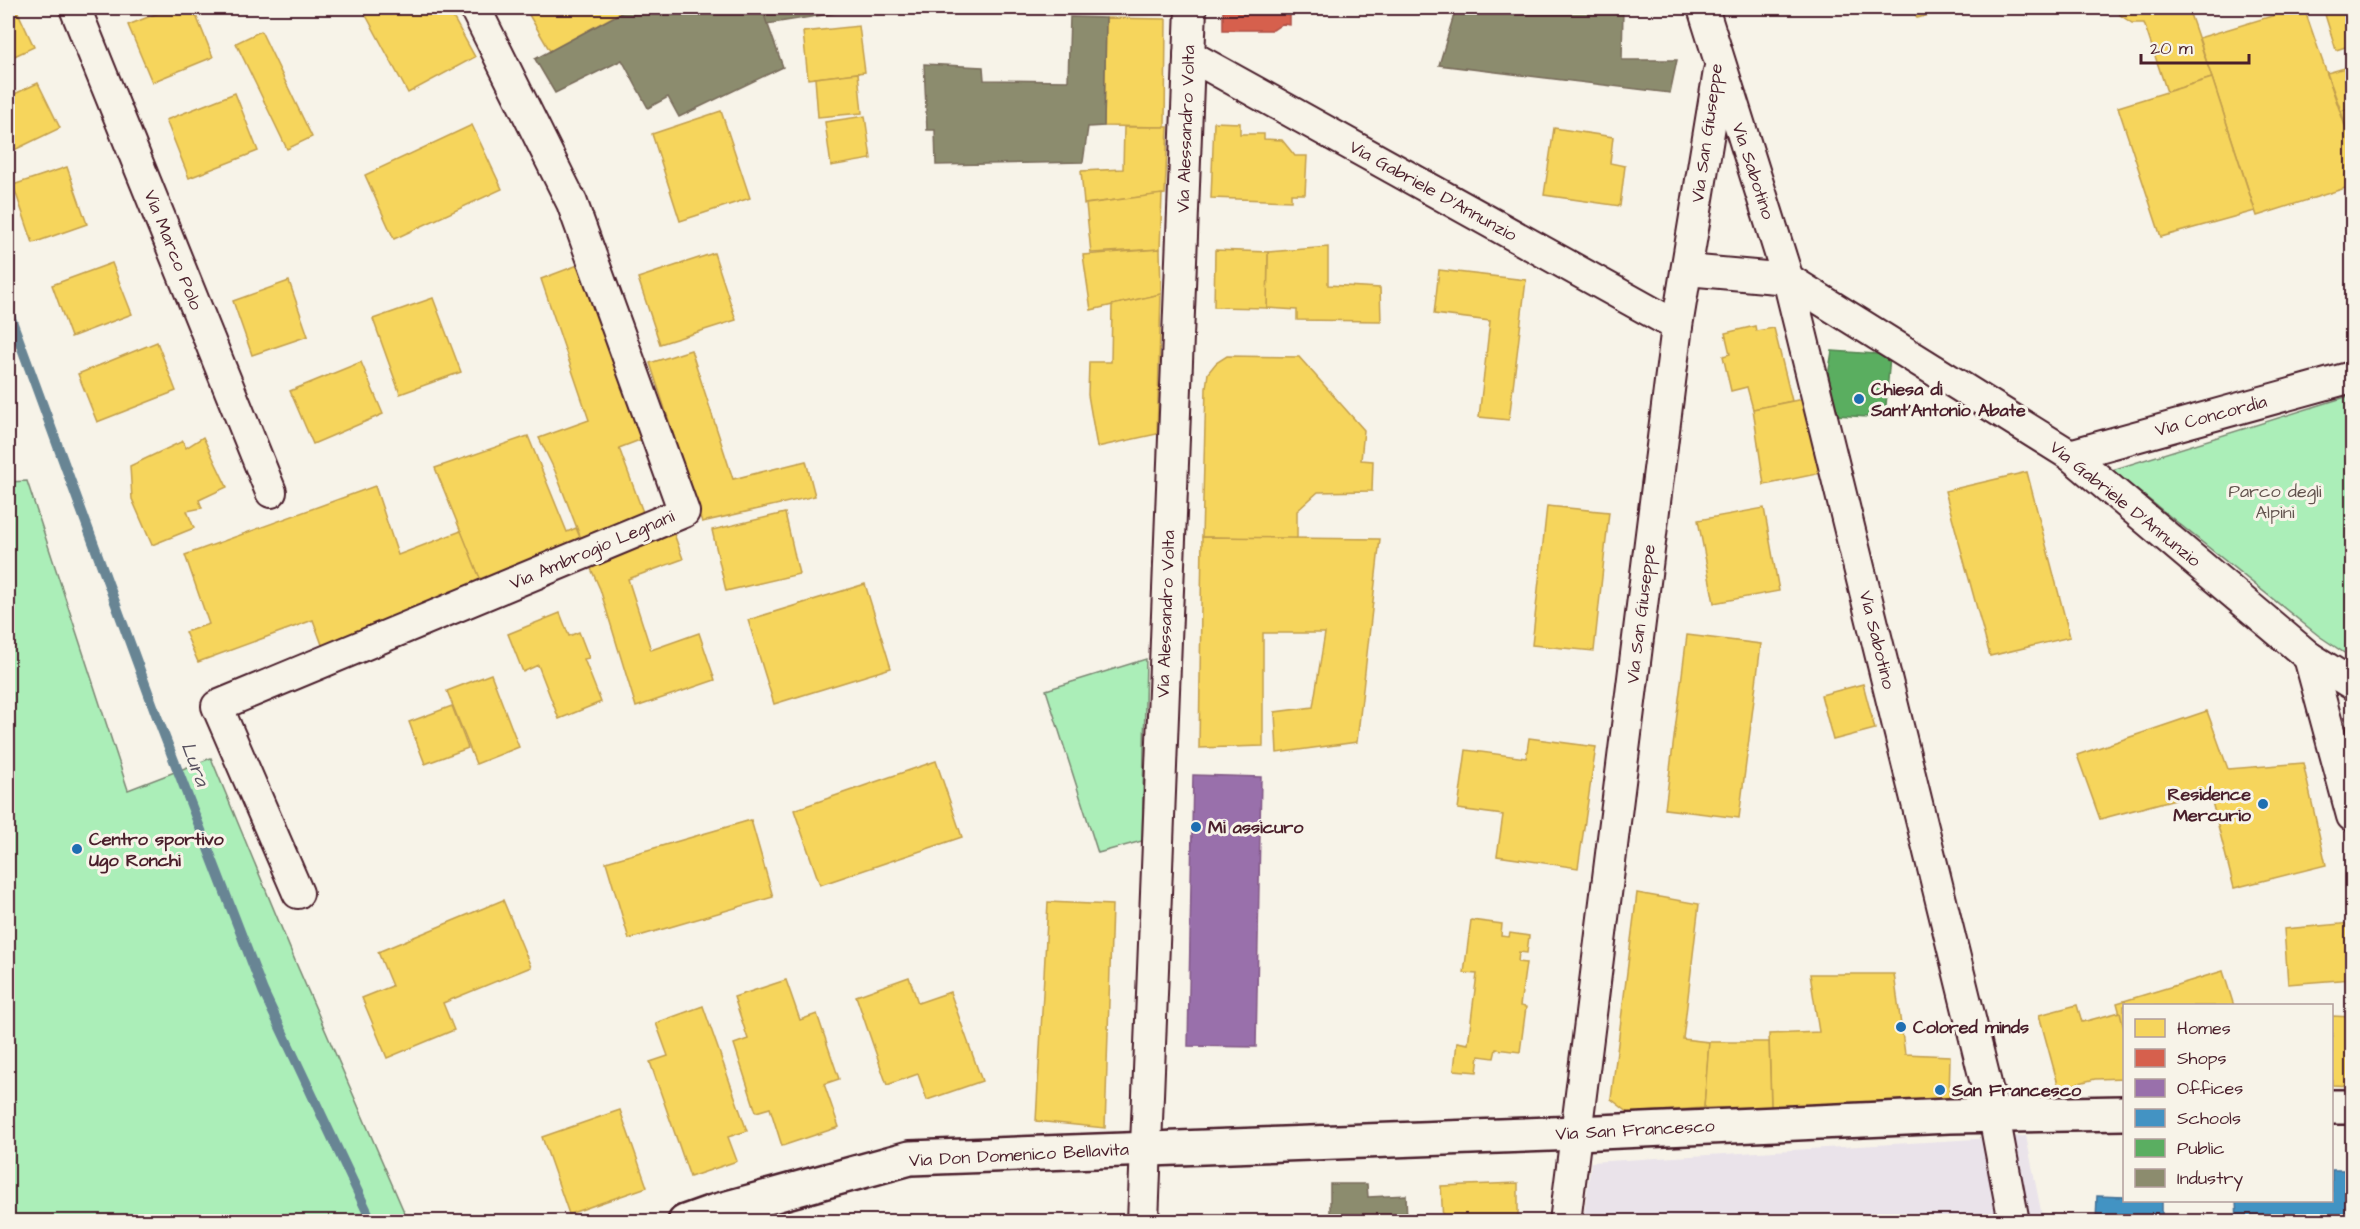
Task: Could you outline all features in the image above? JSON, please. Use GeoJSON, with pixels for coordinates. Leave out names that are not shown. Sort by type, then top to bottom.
{"type":"FeatureCollection","features":[{"type":"Feature","properties":{"kind":"street","name":"Via Marco Polo"},"geometry":{"type":"LineString","coordinates":[[75,8],[271,492]]}},
{"type":"Feature","properties":{"kind":"street","name":"Via Ambrogio Legnani"},"geometry":{"type":"LineString","coordinates":[[298,893],[217,706],[684,512],[572,203],[475,8]]}},
{"type":"Feature","properties":{"kind":"street","name":"Via Alessandro Volta"},"geometry":{"type":"LineString","coordinates":[[1143,1221],[1191,8]]}},
{"type":"Feature","properties":{"kind":"street"},"geometry":{"type":"LineString","coordinates":[[1703,8],[1719,65]]}},
{"type":"Feature","properties":{"kind":"street","name":"Via San Giuseppe"},"geometry":{"type":"LineString","coordinates":[[1565,1221],[1677,326],[1719,65],[1716,47],[1721,8]]}},
{"type":"Feature","properties":{"kind":"street","name":"Via Gabriele D'Annunzio"},"geometry":{"type":"LineString","coordinates":[[1189,55],[1677,326]]}},
{"type":"Feature","properties":{"kind":"street","name":"Via Sabotino"},"geometry":{"type":"LineString","coordinates":[[1719,65],[1788,279],[1994,1116],[2014,1221]]}},
{"type":"Feature","properties":{"kind":"street","name":"Via Gabriele D'Annunzio"},"geometry":{"type":"LineString","coordinates":[[1687,270],[1788,279],[2070,455],[2309,657],[2352,684]]}},
{"type":"Feature","properties":{"kind":"street","name":"Via Concordia"},"geometry":{"type":"LineString","coordinates":[[2070,455],[2352,377]]}},
{"type":"Feature","properties":{"kind":"street"},"geometry":{"type":"LineString","coordinates":[[2309,657],[2352,816]]}},
{"type":"Feature","properties":{"kind":"street"},"geometry":{"type":"LineString","coordinates":[[2333,1107],[2352,1107]]}},
{"type":"Feature","properties":{"kind":"street","name":"Via San Francesco"},"geometry":{"type":"LineString","coordinates":[[1145,1148],[2123,1113]]}},
{"type":"Feature","properties":{"kind":"street","name":"Via Don Domenico Bellavita"},"geometry":{"type":"LineString","coordinates":[[686,1221],[910,1158],[1145,1148]]}},
{"type":"Feature","properties":{"kind":"shaded area"},"geometry":{"type":"Polygon","coordinates":[[[2026,1136],[2043,1221],[1583,1222],[1591,1162],[2026,1136]]]}},
{"type":"Feature","properties":{"kind":"green space","name":"Parco degli Alpini"},"geometry":{"type":"Polygon","coordinates":[[[2352,395],[2352,658],[2319,636],[2112,470],[2352,395]]]}},
{"type":"Feature","properties":{"kind":"green space","name":"Centro sportivo Ugo Ronchi"},"geometry":{"type":"Polygon","coordinates":[[[27,481],[128,790],[211,758],[296,963],[408,1221],[8,1221],[8,482],[27,481]]]}},
{"type":"Feature","properties":{"kind":"green space"},"geometry":{"type":"Polygon","coordinates":[[[1146,659],[1142,841],[1098,853],[1046,690],[1146,659]]]}},
{"type":"Feature","properties":{"kind":"building: Homes"},"geometry":{"type":"Polygon","coordinates":[[[8,8],[16,8],[34,47],[8,59],[8,8]]]}},
{"type":"Feature","properties":{"kind":"building: Homes"},"geometry":{"type":"Polygon","coordinates":[[[171,8],[193,8],[213,57],[152,82],[128,25],[171,8]]]}},
{"type":"Feature","properties":{"kind":"building: Homes"},"geometry":{"type":"Polygon","coordinates":[[[362,8],[448,8],[475,57],[408,93],[362,8]]]}},
{"type":"Feature","properties":{"kind":"building: Homes"},"geometry":{"type":"Polygon","coordinates":[[[525,8],[616,8],[620,13],[550,51],[525,8]]]}},
{"type":"Feature","properties":{"kind":"building: Homes"},"geometry":{"type":"Polygon","coordinates":[[[1913,8],[1955,8],[1917,18],[1913,8]]]}},
{"type":"Feature","properties":{"kind":"building: Homes"},"geometry":{"type":"Polygon","coordinates":[[[2117,8],[2188,8],[2212,78],[2167,92],[2144,23],[2132,23],[2120,15],[2117,8]]]}},
{"type":"Feature","properties":{"kind":"building: Homes"},"geometry":{"type":"Polygon","coordinates":[[[2304,8],[2352,146],[2352,186],[2257,216],[2199,38],[2304,8]]]}},
{"type":"Feature","properties":{"kind":"building: Homes"},"geometry":{"type":"Polygon","coordinates":[[[2323,8],[2352,8],[2352,45],[2336,50],[2323,8]]]}},
{"type":"Feature","properties":{"kind":"building: Homes"},"geometry":{"type":"Polygon","coordinates":[[[1106,18],[1166,19],[1165,127],[1104,126],[1106,18]]]}},
{"type":"Feature","properties":{"kind":"building: Homes"},"geometry":{"type":"Polygon","coordinates":[[[859,26],[865,72],[808,79],[803,32],[859,26]]]}},
{"type":"Feature","properties":{"kind":"building: Homes"},"geometry":{"type":"Polygon","coordinates":[[[261,31],[312,137],[287,149],[236,43],[261,31]]]}},
{"type":"Feature","properties":{"kind":"building: Homes"},"geometry":{"type":"Polygon","coordinates":[[[2352,66],[2352,108],[2341,111],[2327,73],[2352,66]]]}},
{"type":"Feature","properties":{"kind":"building: Homes"},"geometry":{"type":"Polygon","coordinates":[[[858,73],[862,113],[818,117],[815,78],[858,73]]]}},
{"type":"Feature","properties":{"kind":"building: Homes"},"geometry":{"type":"Polygon","coordinates":[[[2212,78],[2255,211],[2161,237],[2118,107],[2212,78]]]}},
{"type":"Feature","properties":{"kind":"building: Homes"},"geometry":{"type":"Polygon","coordinates":[[[38,83],[60,128],[8,153],[8,97],[38,83]]]}},
{"type":"Feature","properties":{"kind":"building: Homes"},"geometry":{"type":"Polygon","coordinates":[[[235,93],[258,151],[189,178],[166,120],[235,93]]]}},
{"type":"Feature","properties":{"kind":"building: Homes"},"geometry":{"type":"Polygon","coordinates":[[[2352,108],[2352,146],[2341,111],[2352,108]]]}},
{"type":"Feature","properties":{"kind":"building: Homes"},"geometry":{"type":"Polygon","coordinates":[[[721,111],[750,198],[680,221],[652,134],[721,111]]]}},
{"type":"Feature","properties":{"kind":"building: Homes"},"geometry":{"type":"Polygon","coordinates":[[[865,116],[871,159],[831,166],[825,122],[865,116]]]}},
{"type":"Feature","properties":{"kind":"building: Homes"},"geometry":{"type":"Polygon","coordinates":[[[1214,122],[1240,123],[1240,134],[1264,134],[1264,139],[1282,140],[1295,156],[1307,156],[1305,194],[1291,194],[1291,201],[1211,198],[1214,122]]]}},
{"type":"Feature","properties":{"kind":"building: Homes"},"geometry":{"type":"Polygon","coordinates":[[[472,125],[502,189],[394,239],[365,175],[472,125]]]}},
{"type":"Feature","properties":{"kind":"building: Homes"},"geometry":{"type":"Polygon","coordinates":[[[1124,127],[1168,127],[1165,194],[1084,204],[1081,171],[1123,169],[1124,127]]]}},
{"type":"Feature","properties":{"kind":"building: Homes"},"geometry":{"type":"Polygon","coordinates":[[[1554,128],[1613,137],[1610,163],[1625,166],[1620,206],[1544,195],[1554,128]]]}},
{"type":"Feature","properties":{"kind":"building: Homes"},"geometry":{"type":"Polygon","coordinates":[[[67,167],[87,224],[33,243],[13,185],[67,167]]]}},
{"type":"Feature","properties":{"kind":"building: Homes"},"geometry":{"type":"Polygon","coordinates":[[[1162,194],[1160,249],[1091,253],[1086,204],[1162,194]]]}},
{"type":"Feature","properties":{"kind":"building: Homes"},"geometry":{"type":"Polygon","coordinates":[[[1328,247],[1328,285],[1380,288],[1381,321],[1297,320],[1297,310],[1267,308],[1268,252],[1328,247]]]}},
{"type":"Feature","properties":{"kind":"building: Homes"},"geometry":{"type":"Polygon","coordinates":[[[1160,249],[1161,294],[1091,310],[1083,255],[1160,249]]]}},
{"type":"Feature","properties":{"kind":"building: Homes"},"geometry":{"type":"Polygon","coordinates":[[[1215,250],[1268,252],[1267,308],[1214,307],[1215,250]]]}},
{"type":"Feature","properties":{"kind":"building: Homes"},"geometry":{"type":"Polygon","coordinates":[[[714,253],[736,320],[660,344],[638,278],[714,253]]]}},
{"type":"Feature","properties":{"kind":"building: Homes"},"geometry":{"type":"Polygon","coordinates":[[[112,263],[132,314],[71,337],[52,285],[112,263]]]}},
{"type":"Feature","properties":{"kind":"building: Homes"},"geometry":{"type":"Polygon","coordinates":[[[578,265],[645,438],[619,448],[647,523],[585,549],[555,471],[539,438],[589,420],[541,279],[578,265]]]}},
{"type":"Feature","properties":{"kind":"building: Homes"},"geometry":{"type":"Polygon","coordinates":[[[1439,270],[1526,280],[1509,420],[1479,417],[1490,321],[1434,314],[1439,270]]]}},
{"type":"Feature","properties":{"kind":"building: Homes"},"geometry":{"type":"Polygon","coordinates":[[[289,281],[308,336],[252,355],[233,301],[289,281]]]}},
{"type":"Feature","properties":{"kind":"building: Homes"},"geometry":{"type":"Polygon","coordinates":[[[1161,294],[1157,434],[1097,447],[1088,395],[1089,362],[1111,362],[1112,305],[1161,294]]]}},
{"type":"Feature","properties":{"kind":"building: Homes"},"geometry":{"type":"Polygon","coordinates":[[[433,298],[461,372],[400,394],[373,319],[433,298]]]}},
{"type":"Feature","properties":{"kind":"building: Homes"},"geometry":{"type":"Polygon","coordinates":[[[1755,326],[1756,331],[1774,328],[1792,401],[1753,409],[1747,387],[1731,391],[1723,356],[1730,354],[1725,333],[1755,326]]]}},
{"type":"Feature","properties":{"kind":"building: Homes"},"geometry":{"type":"Polygon","coordinates":[[[157,342],[176,391],[97,422],[78,374],[157,342]]]}},
{"type":"Feature","properties":{"kind":"building: Homes"},"geometry":{"type":"Polygon","coordinates":[[[691,350],[733,479],[806,461],[815,496],[702,522],[650,363],[691,350]]]}},
{"type":"Feature","properties":{"kind":"building: Homes"},"geometry":{"type":"Polygon","coordinates":[[[1227,356],[1299,357],[1364,430],[1361,460],[1373,461],[1372,491],[1318,492],[1297,511],[1297,539],[1202,537],[1208,373],[1216,363],[1227,356]]]}},
{"type":"Feature","properties":{"kind":"building: Homes"},"geometry":{"type":"Polygon","coordinates":[[[361,362],[383,414],[313,444],[290,391],[361,362]]]}},
{"type":"Feature","properties":{"kind":"building: Homes"},"geometry":{"type":"Polygon","coordinates":[[[1808,398],[1826,472],[1764,485],[1753,409],[1808,398]]]}},
{"type":"Feature","properties":{"kind":"building: Homes"},"geometry":{"type":"Polygon","coordinates":[[[528,436],[567,532],[576,528],[585,549],[485,591],[435,468],[528,436]]]}},
{"type":"Feature","properties":{"kind":"building: Homes"},"geometry":{"type":"Polygon","coordinates":[[[203,437],[227,487],[199,500],[202,508],[187,511],[194,528],[152,545],[132,499],[130,466],[183,441],[186,448],[203,437]]]}},
{"type":"Feature","properties":{"kind":"building: Homes"},"geometry":{"type":"Polygon","coordinates":[[[2027,472],[2070,637],[1990,656],[1945,491],[2027,472]]]}},
{"type":"Feature","properties":{"kind":"building: Homes"},"geometry":{"type":"Polygon","coordinates":[[[375,486],[398,555],[461,531],[485,591],[324,650],[313,620],[198,662],[185,632],[209,624],[185,555],[375,486]]]}},
{"type":"Feature","properties":{"kind":"building: Homes"},"geometry":{"type":"Polygon","coordinates":[[[1547,506],[1609,512],[1594,651],[1532,645],[1547,506]]]}},
{"type":"Feature","properties":{"kind":"building: Homes"},"geometry":{"type":"Polygon","coordinates":[[[1764,508],[1779,591],[1714,603],[1698,520],[1764,508]]]}},
{"type":"Feature","properties":{"kind":"building: Homes"},"geometry":{"type":"Polygon","coordinates":[[[785,513],[799,574],[726,591],[712,530],[785,513]]]}},
{"type":"Feature","properties":{"kind":"building: Homes"},"geometry":{"type":"Polygon","coordinates":[[[673,531],[683,559],[628,579],[651,650],[699,633],[715,680],[636,707],[600,589],[588,562],[673,531]]]}},
{"type":"Feature","properties":{"kind":"building: Homes"},"geometry":{"type":"Polygon","coordinates":[[[1202,537],[1380,539],[1357,742],[1277,753],[1275,712],[1313,707],[1325,633],[1263,633],[1263,746],[1199,748],[1202,537]]]}},
{"type":"Feature","properties":{"kind":"building: Homes"},"geometry":{"type":"Polygon","coordinates":[[[865,584],[891,668],[774,704],[748,620],[865,584]]]}},
{"type":"Feature","properties":{"kind":"building: Homes"},"geometry":{"type":"Polygon","coordinates":[[[560,613],[569,636],[579,632],[589,658],[584,659],[601,702],[559,719],[538,665],[523,672],[508,634],[560,613]]]}},
{"type":"Feature","properties":{"kind":"building: Homes"},"geometry":{"type":"Polygon","coordinates":[[[1687,635],[1761,644],[1739,818],[1665,809],[1687,635]]]}},
{"type":"Feature","properties":{"kind":"building: Homes"},"geometry":{"type":"Polygon","coordinates":[[[491,674],[519,747],[476,764],[447,691],[491,674]]]}},
{"type":"Feature","properties":{"kind":"building: Homes"},"geometry":{"type":"Polygon","coordinates":[[[1863,684],[1875,729],[1833,740],[1821,695],[1863,684]]]}},
{"type":"Feature","properties":{"kind":"building: Homes"},"geometry":{"type":"Polygon","coordinates":[[[452,706],[468,748],[425,764],[409,722],[452,706]]]}},
{"type":"Feature","properties":{"kind":"building: Homes","name":"Residence Mercurio"},"geometry":{"type":"Polygon","coordinates":[[[2207,711],[2228,769],[2303,763],[2326,865],[2234,888],[2209,790],[2100,819],[2077,755],[2207,711]]]}},
{"type":"Feature","properties":{"kind":"building: Homes"},"geometry":{"type":"Polygon","coordinates":[[[2352,722],[2352,777],[2342,744],[2347,726],[2352,722]]]}},
{"type":"Feature","properties":{"kind":"building: Homes"},"geometry":{"type":"Polygon","coordinates":[[[1529,738],[1596,747],[1578,868],[1497,856],[1503,815],[1458,809],[1466,750],[1526,758],[1529,738]]]}},
{"type":"Feature","properties":{"kind":"building: Homes"},"geometry":{"type":"Polygon","coordinates":[[[936,761],[962,837],[820,885],[794,810],[936,761]]]}},
{"type":"Feature","properties":{"kind":"building: Homes"},"geometry":{"type":"Polygon","coordinates":[[[751,820],[773,897],[629,939],[606,862],[751,820]]]}},
{"type":"Feature","properties":{"kind":"building: Homes"},"geometry":{"type":"Polygon","coordinates":[[[1637,893],[1699,904],[1683,1039],[1709,1042],[1704,1108],[1629,1113],[1611,1099],[1637,893]]]}},
{"type":"Feature","properties":{"kind":"building: Homes"},"geometry":{"type":"Polygon","coordinates":[[[503,900],[531,967],[443,1003],[454,1030],[387,1058],[362,998],[392,986],[378,952],[503,900]]]}},
{"type":"Feature","properties":{"kind":"building: Homes"},"geometry":{"type":"Polygon","coordinates":[[[1048,902],[1112,905],[1105,1128],[1036,1121],[1048,902]]]}},
{"type":"Feature","properties":{"kind":"building: Homes"},"geometry":{"type":"Polygon","coordinates":[[[1471,920],[1502,924],[1501,936],[1509,937],[1510,933],[1529,936],[1527,953],[1519,952],[1518,962],[1526,963],[1520,1006],[1526,1007],[1520,1052],[1496,1049],[1494,1058],[1479,1056],[1477,1072],[1454,1070],[1457,1042],[1468,1044],[1477,974],[1464,973],[1471,920]]]}},
{"type":"Feature","properties":{"kind":"building: Homes"},"geometry":{"type":"Polygon","coordinates":[[[2352,923],[2352,979],[2288,984],[2284,929],[2352,923]]]}},
{"type":"Feature","properties":{"kind":"building: Homes"},"geometry":{"type":"Polygon","coordinates":[[[2223,971],[2233,1004],[2123,1004],[2123,1025],[2117,1003],[2223,971]]]}},
{"type":"Feature","properties":{"kind":"building: Homes"},"geometry":{"type":"Polygon","coordinates":[[[1810,974],[1894,974],[1905,1054],[1950,1056],[1949,1102],[1771,1107],[1769,1034],[1819,1032],[1810,974]]]}},
{"type":"Feature","properties":{"kind":"building: Homes"},"geometry":{"type":"Polygon","coordinates":[[[909,977],[918,1003],[950,992],[982,1081],[927,1100],[918,1074],[887,1085],[856,996],[909,977]]]}},
{"type":"Feature","properties":{"kind":"building: Homes"},"geometry":{"type":"Polygon","coordinates":[[[786,980],[800,1020],[817,1014],[839,1079],[824,1084],[839,1127],[782,1146],[770,1108],[756,1112],[734,1044],[748,1039],[734,997],[786,980]]]}},
{"type":"Feature","properties":{"kind":"building: Homes"},"geometry":{"type":"Polygon","coordinates":[[[2077,1005],[2082,1022],[2120,1012],[2123,1025],[2123,1078],[2095,1079],[2059,1088],[2039,1015],[2077,1005]]]}},
{"type":"Feature","properties":{"kind":"building: Homes"},"geometry":{"type":"Polygon","coordinates":[[[703,1006],[747,1131],[728,1137],[737,1161],[690,1177],[650,1062],[668,1056],[656,1023],[703,1006]]]}},
{"type":"Feature","properties":{"kind":"building: Homes"},"geometry":{"type":"Polygon","coordinates":[[[2333,1016],[2352,1017],[2352,1086],[2333,1085],[2333,1016]]]}},
{"type":"Feature","properties":{"kind":"building: Homes"},"geometry":{"type":"Polygon","coordinates":[[[1709,1042],[1769,1042],[1771,1107],[1704,1108],[1709,1042]]]}},
{"type":"Feature","properties":{"kind":"building: Homes"},"geometry":{"type":"Polygon","coordinates":[[[620,1110],[647,1187],[569,1214],[542,1137],[620,1110]]]}},
{"type":"Feature","properties":{"kind":"building: Homes"},"geometry":{"type":"Polygon","coordinates":[[[1518,1183],[1518,1222],[1443,1222],[1441,1186],[1518,1183]]]}},
{"type":"Feature","properties":{"kind":"building: Shops"},"geometry":{"type":"Polygon","coordinates":[[[1223,8],[1290,8],[1290,25],[1282,24],[1273,30],[1223,30],[1223,8]]]}},
{"type":"Feature","properties":{"kind":"building: Offices"},"geometry":{"type":"Polygon","coordinates":[[[1193,775],[1261,777],[1256,1047],[1188,1046],[1193,775]]]}},
{"type":"Feature","properties":{"kind":"building: Schools"},"geometry":{"type":"Polygon","coordinates":[[[2333,1170],[2352,1170],[2352,1222],[2237,1222],[2236,1202],[2333,1202],[2333,1170]]]}},
{"type":"Feature","properties":{"kind":"building: Schools"},"geometry":{"type":"Polygon","coordinates":[[[2097,1196],[2123,1197],[2123,1202],[2162,1202],[2162,1222],[2096,1222],[2097,1196]]]}},
{"type":"Feature","properties":{"kind":"building: Public","name":"Chiesa di Sant'Antonio Abate"},"geometry":{"type":"Polygon","coordinates":[[[1832,351],[1890,355],[1885,418],[1835,415],[1827,383],[1832,351]]]}},
{"type":"Feature","properties":{"kind":"building: Industry"},"geometry":{"type":"Polygon","coordinates":[[[630,8],[762,8],[783,67],[679,117],[668,97],[648,108],[622,60],[555,93],[535,59],[630,8]]]}},
{"type":"Feature","properties":{"kind":"building: Industry"},"geometry":{"type":"Polygon","coordinates":[[[762,8],[868,8],[767,24],[762,8]]]}},
{"type":"Feature","properties":{"kind":"building: Industry"},"geometry":{"type":"Polygon","coordinates":[[[1456,8],[1623,8],[1622,60],[1677,60],[1670,93],[1439,65],[1456,8]]]}},
{"type":"Feature","properties":{"kind":"building: Industry"},"geometry":{"type":"Polygon","coordinates":[[[1070,17],[1106,18],[1104,126],[1088,127],[1083,162],[936,165],[935,130],[927,130],[924,64],[983,67],[984,80],[1068,81],[1070,17]]]}},
{"type":"Feature","properties":{"kind":"building: Industry"},"geometry":{"type":"Polygon","coordinates":[[[1330,1184],[1367,1184],[1368,1197],[1406,1195],[1407,1222],[1330,1222],[1330,1184]]]}},
{"type":"Feature","properties":{"kind":"waterway","name":"Lura"},"geometry":{"type":"LineString","coordinates":[[8,310],[156,714],[263,991],[372,1222]]}},
{"type":"Feature","properties":{"kind":"place","name":"Chiesa di Sant'Antonio Abate"},"geometry":{"type":"Point","coordinates":[1859,399]}},
{"type":"Feature","properties":{"kind":"place","name":"Residence Mercurio"},"geometry":{"type":"Point","coordinates":[2263,804]}},
{"type":"Feature","properties":{"kind":"place","name":"Mi assicuro"},"geometry":{"type":"Point","coordinates":[1196,827]}},
{"type":"Feature","properties":{"kind":"place","name":"Centro sportivo Ugo Ronchi"},"geometry":{"type":"Point","coordinates":[77,849]}},
{"type":"Feature","properties":{"kind":"place","name":"Colored minds"},"geometry":{"type":"Point","coordinates":[1901,1027]}},
{"type":"Feature","properties":{"kind":"place","name":"San Francesco"},"geometry":{"type":"Point","coordinates":[1940,1090]}}]}
